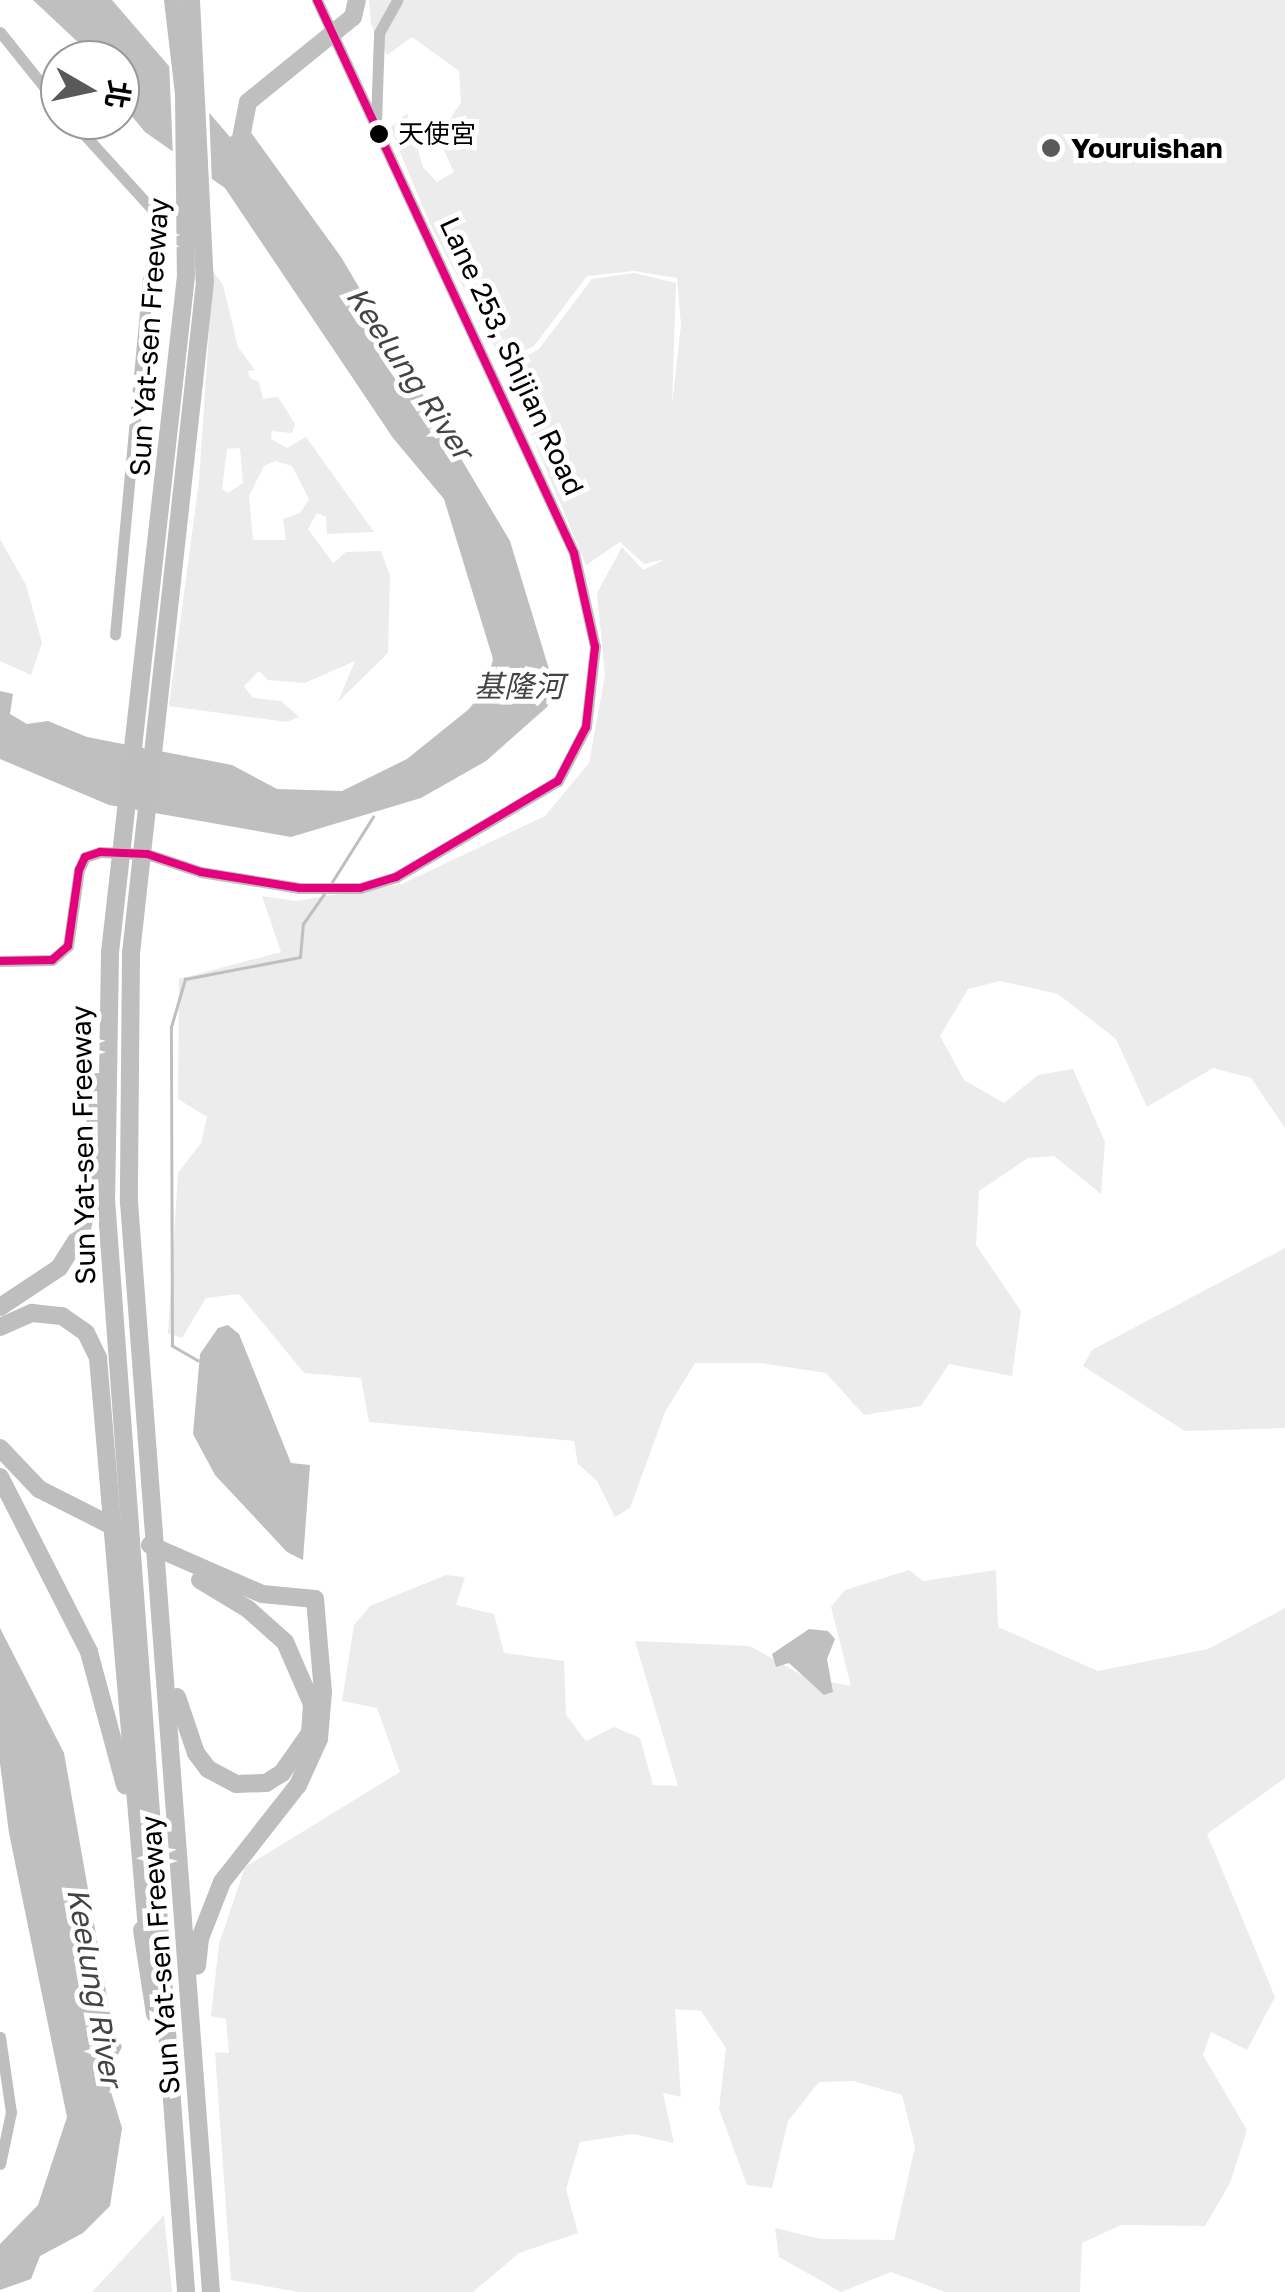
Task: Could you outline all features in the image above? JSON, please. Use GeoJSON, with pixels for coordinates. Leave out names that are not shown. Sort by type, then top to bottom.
{"type":"FeatureCollection","features":[{"type":"Feature","properties":{"kind":"highway","name":"Sun Yat-sen Freeway"},"geometry":{"type":"LineString","coordinates":[[173,0],[185,114],[186,276],[163,512],[134,705],[110,952],[106,1198],[184,2292]]}},
{"type":"Feature","properties":{"kind":"highway","name":"Sun Yat-sen Freeway"},"geometry":{"type":"LineString","coordinates":[[192,5],[206,282],[184,516],[155,708],[130,954],[129,1202],[211,2292]]}},
{"type":"Feature","properties":{"kind":"highway"},"geometry":{"type":"LineString","coordinates":[[6,1302],[59,1268],[90,1210],[110,952]]}},
{"type":"Feature","properties":{"kind":"highway"},"geometry":{"type":"LineString","coordinates":[[0,1327],[32,1312],[62,1316],[86,1333],[98,1358],[155,2014],[184,2292]]}},
{"type":"Feature","properties":{"kind":"highway"},"geometry":{"type":"LineString","coordinates":[[0,1448],[24,1477],[90,1520]]}},
{"type":"Feature","properties":{"kind":"highway"},"geometry":{"type":"LineString","coordinates":[[0,1465],[39,1500],[90,1520],[183,1567],[269,1624],[298,1666],[312,1704],[310,1733],[282,1773],[252,1786],[208,1769],[183,1729],[160,1604]]}},
{"type":"Feature","properties":{"kind":"highway"},"geometry":{"type":"LineString","coordinates":[[0,1477],[72,1610],[108,1708],[131,1822],[155,2014]]}},
{"type":"Feature","properties":{"kind":"highway"},"geometry":{"type":"LineString","coordinates":[[183,1567],[262,1594],[315,1599],[323,1692],[310,1761],[222,1882],[200,1938],[202,2161]]}},
{"type":"Feature","properties":{"kind":"street","name":"Lane 253, Shijian Road"},"geometry":{"type":"LineString","coordinates":[[0,961],[52,960],[68,946],[79,870],[85,857],[100,852],[146,854],[201,872],[324,889],[360,888],[431,863],[558,782],[586,727],[593,672],[590,610],[552,496],[317,0]]}},
{"type":"Feature","properties":{"kind":"street"},"geometry":{"type":"LineString","coordinates":[[376,122],[379,33],[397,0]]}},
{"type":"Feature","properties":{"kind":"street"},"geometry":{"type":"LineString","coordinates":[[0,32],[40,82]]}},
{"type":"Feature","properties":{"kind":"street"},"geometry":{"type":"LineString","coordinates":[[360,92],[369,98],[377,91]]}},
{"type":"Feature","properties":{"kind":"street"},"geometry":{"type":"LineString","coordinates":[[88,140],[160,219],[148,279],[115,634]]}},
{"type":"Feature","properties":{"kind":"street"},"geometry":{"type":"LineString","coordinates":[[0,2037],[11,2112],[0,2164]]}},
{"type":"Feature","properties":{"kind":"shaded area"},"geometry":{"type":"Polygon","coordinates":[[[369,0],[1285,0],[1285,1128],[1251,1078],[1213,1068],[1147,1107],[1116,1039],[1058,994],[1000,981],[968,989],[940,1036],[964,1080],[1004,1103],[1038,1075],[1073,1069],[1105,1142],[1101,1194],[1054,1156],[1028,1158],[979,1191],[976,1245],[1021,1311],[1012,1376],[949,1364],[921,1406],[864,1415],[826,1373],[760,1363],[695,1363],[665,1412],[630,1508],[615,1517],[597,1481],[578,1464],[574,1441],[369,1422],[361,1378],[304,1373],[239,1294],[206,1298],[182,1338],[168,1333],[178,1173],[201,1143],[207,1117],[178,1099],[179,979],[281,952],[262,896],[295,901],[402,884],[545,816],[589,763],[605,675],[597,593],[622,547],[643,570],[666,559],[644,564],[620,542],[586,565],[504,369],[539,349],[592,279],[634,273],[676,283],[672,405],[681,325],[677,278],[634,271],[587,276],[534,346],[502,362],[430,224],[390,128],[407,113],[423,167],[437,182],[454,172],[438,138],[461,102],[459,71],[412,37],[387,55],[371,24],[369,0]]]}},
{"type":"Feature","properties":{"kind":"shaded area"},"geometry":{"type":"Polygon","coordinates":[[[213,271],[223,285],[238,347],[255,370],[248,371],[250,378],[259,382],[263,399],[278,397],[295,424],[292,433],[272,431],[271,439],[287,448],[306,437],[374,532],[327,534],[326,517],[317,513],[308,529],[333,563],[346,552],[381,551],[390,576],[388,653],[338,702],[355,661],[305,683],[268,680],[259,671],[244,686],[253,698],[281,701],[299,717],[286,722],[169,706],[199,481],[213,271]],[[240,448],[227,449],[222,489],[228,493],[243,483],[240,448]],[[275,461],[264,466],[249,496],[253,540],[286,540],[283,519],[300,513],[309,499],[292,466],[275,461]]]}},
{"type":"Feature","properties":{"kind":"shaded area"},"geometry":{"type":"Polygon","coordinates":[[[0,539],[26,585],[42,643],[31,675],[0,661],[0,539]]]}},
{"type":"Feature","properties":{"kind":"shaded area"},"geometry":{"type":"Polygon","coordinates":[[[1285,1248],[1285,1428],[1185,1431],[1083,1366],[1092,1350],[1285,1248]]]}},
{"type":"Feature","properties":{"kind":"shaded area"},"geometry":{"type":"Polygon","coordinates":[[[909,1570],[923,1581],[996,1570],[998,1627],[1098,1671],[1208,1649],[1285,1608],[1285,1778],[1207,1834],[1275,1997],[1247,2050],[1211,2032],[1203,2055],[1247,2130],[1230,2183],[1205,2226],[1121,2225],[1082,2243],[1080,2292],[945,2292],[891,2272],[841,2292],[779,2257],[775,2228],[821,2239],[894,2240],[915,2147],[902,2095],[853,2081],[819,2082],[788,2121],[772,2188],[747,2185],[719,2109],[726,2048],[701,2011],[675,2009],[681,2097],[663,2093],[674,2143],[633,2134],[580,2142],[566,2189],[578,2233],[519,2253],[473,2292],[299,2292],[231,2280],[215,2052],[229,2053],[226,2019],[211,2016],[219,1944],[245,1867],[400,1772],[377,1708],[342,1701],[354,1625],[370,1606],[446,1575],[465,1577],[456,1605],[494,1614],[504,1653],[564,1661],[566,1715],[586,1741],[614,1727],[640,1738],[653,1785],[678,1786],[635,1641],[750,1646],[805,1677],[851,1686],[831,1607],[845,1590],[909,1570]]]}},
{"type":"Feature","properties":{"kind":"shaded area"},"geometry":{"type":"Polygon","coordinates":[[[164,2215],[172,2292],[92,2292],[164,2215]]]}},
{"type":"Feature","properties":{"kind":"water","name":"基隆河"},"geometry":{"type":"Polygon","coordinates":[[[33,0],[112,0],[230,137],[247,127],[341,257],[510,541],[555,689],[547,707],[486,761],[421,798],[291,837],[109,805],[0,759],[0,691],[13,694],[10,714],[27,724],[48,721],[87,737],[232,765],[277,789],[342,791],[407,759],[469,709],[486,687],[493,659],[444,499],[393,438],[225,188],[140,126],[140,40],[76,40],[33,0]]]}},
{"type":"Feature","properties":{"kind":"water"},"geometry":{"type":"Polygon","coordinates":[[[228,1325],[239,1334],[291,1463],[310,1465],[303,1560],[287,1552],[215,1475],[193,1434],[200,1354],[218,1328],[228,1325]]]}},
{"type":"Feature","properties":{"kind":"water","name":"Keelung River"},"geometry":{"type":"Polygon","coordinates":[[[0,1628],[64,1753],[112,2025],[122,2047],[112,2066],[111,2092],[122,2128],[110,2206],[83,2233],[40,2256],[31,2279],[0,2290],[0,2244],[38,2205],[67,2117],[9,1833],[0,1763],[0,1628]]]}},
{"type":"Feature","properties":{"kind":"water"},"geometry":{"type":"Polygon","coordinates":[[[809,1629],[828,1631],[835,1639],[827,1659],[833,1692],[824,1695],[789,1663],[776,1667],[772,1654],[809,1629]]]}},
{"type":"Feature","properties":{"kind":"pier"},"geometry":{"type":"Polygon","coordinates":[[[169,61],[209,107],[212,185],[173,158],[169,61]]]}},
{"type":"Feature","properties":{"kind":"waterway"},"geometry":{"type":"LineString","coordinates":[[238,153],[248,102],[353,17],[357,0]]}},
{"type":"Feature","properties":{"kind":"waterway"},"geometry":{"type":"LineString","coordinates":[[332,882],[373,817]]}},
{"type":"Feature","properties":{"kind":"waterway"},"geometry":{"type":"LineString","coordinates":[[198,1361],[172,1346],[171,1027],[185,979],[300,957],[303,924],[325,893]]}},
{"type":"Feature","properties":{"kind":"transit line"},"geometry":{"type":"LineString","coordinates":[[0,961],[52,960],[68,946],[79,870],[85,857],[100,852],[147,854],[201,872],[300,888],[360,888],[396,877],[558,781],[586,727],[595,647],[574,553],[317,0]]}},
{"type":"Feature","properties":{"kind":"place","name":"天使宮"},"geometry":{"type":"Point","coordinates":[379,134]}},
{"type":"Feature","properties":{"kind":"place","name":"Youruishan"},"geometry":{"type":"Point","coordinates":[1051,148]}}]}
